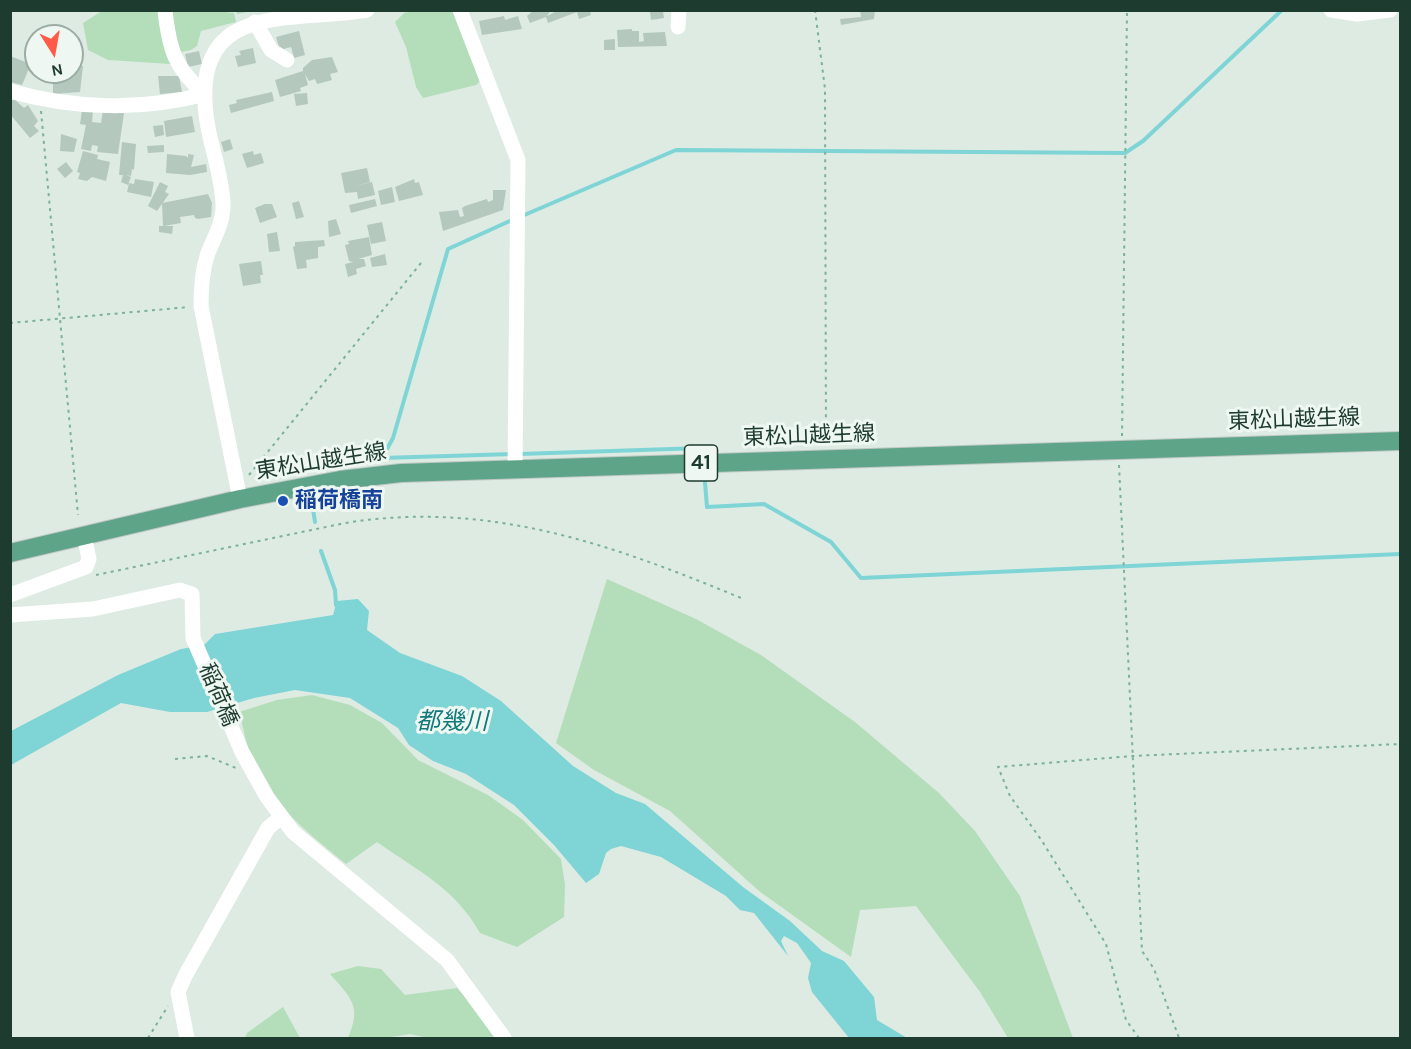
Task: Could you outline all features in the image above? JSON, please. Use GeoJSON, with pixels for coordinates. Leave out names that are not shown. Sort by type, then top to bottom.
{"type":"FeatureCollection","features":[{"type":"Feature","properties":{"kind":"main road","name":"東松山越生線"},"geometry":{"type":"LineString","coordinates":[[10,553],[238,492],[391,474],[1401,441]]}},
{"type":"Feature","properties":{"kind":"street"},"geometry":{"type":"LineString","coordinates":[[165,10],[167,31],[180,71],[205,94]]}},
{"type":"Feature","properties":{"kind":"street"},"geometry":{"type":"LineString","coordinates":[[238,492],[201,306],[204,266],[224,207],[221,184],[210,144],[204,79],[214,52],[230,33],[255,22],[291,15],[367,10]]}},
{"type":"Feature","properties":{"kind":"street"},"geometry":{"type":"LineString","coordinates":[[460,10],[519,160],[515,470]]}},
{"type":"Feature","properties":{"kind":"street"},"geometry":{"type":"LineString","coordinates":[[678,10],[678,27]]}},
{"type":"Feature","properties":{"kind":"street"},"geometry":{"type":"LineString","coordinates":[[1331,10],[1357,14],[1390,10]]}},
{"type":"Feature","properties":{"kind":"street"},"geometry":{"type":"LineString","coordinates":[[255,22],[271,50],[287,60]]}},
{"type":"Feature","properties":{"kind":"street"},"geometry":{"type":"LineString","coordinates":[[10,91],[41,100],[99,106],[143,104],[205,94]]}},
{"type":"Feature","properties":{"kind":"street"},"geometry":{"type":"LineString","coordinates":[[10,595],[86,567],[89,559],[84,534]]}},
{"type":"Feature","properties":{"kind":"street","name":"稲荷橋"},"geometry":{"type":"LineString","coordinates":[[10,615],[93,609],[186,590],[194,598],[193,638],[242,752],[281,818],[293,832],[447,960],[504,1038]]}},
{"type":"Feature","properties":{"kind":"street"},"geometry":{"type":"LineString","coordinates":[[188,1038],[178,992],[268,828],[281,818]]}},
{"type":"Feature","properties":{"kind":"path"},"geometry":{"type":"LineString","coordinates":[[815,10],[826,99],[826,460]]}},
{"type":"Feature","properties":{"kind":"path"},"geometry":{"type":"LineString","coordinates":[[1127,10],[1120,450],[1132,756],[1142,951],[1154,969],[1179,1038]]}},
{"type":"Feature","properties":{"kind":"path"},"geometry":{"type":"LineString","coordinates":[[41,100],[78,515]]}},
{"type":"Feature","properties":{"kind":"path"},"geometry":{"type":"LineString","coordinates":[[238,492],[247,477],[421,263]]}},
{"type":"Feature","properties":{"kind":"path"},"geometry":{"type":"LineString","coordinates":[[10,323],[201,306]]}},
{"type":"Feature","properties":{"kind":"path"},"geometry":{"type":"LineString","coordinates":[[95,576],[356,521],[380,517],[451,516],[520,525],[591,541],[648,559],[741,598]]}},
{"type":"Feature","properties":{"kind":"path"},"geometry":{"type":"LineString","coordinates":[[1138,1038],[1126,1020],[1106,944],[1042,841],[1010,796],[998,767],[1132,756],[1401,744]]}},
{"type":"Feature","properties":{"kind":"path"},"geometry":{"type":"LineString","coordinates":[[175,759],[207,756],[255,776]]}},
{"type":"Feature","properties":{"kind":"path"},"geometry":{"type":"LineString","coordinates":[[148,1038],[178,992]]}},
{"type":"Feature","properties":{"kind":"green space"},"geometry":{"type":"Polygon","coordinates":[[[102,11],[218,11],[234,13],[236,22],[201,31],[197,46],[181,52],[170,64],[108,60],[88,50],[83,23],[102,11]]]}},
{"type":"Feature","properties":{"kind":"green space"},"geometry":{"type":"Polygon","coordinates":[[[235,11],[251,11],[238,14],[235,11]]]}},
{"type":"Feature","properties":{"kind":"green space"},"geometry":{"type":"Polygon","coordinates":[[[457,11],[482,79],[476,85],[423,98],[416,87],[406,47],[395,22],[404,13],[457,11]]]}},
{"type":"Feature","properties":{"kind":"green space"},"geometry":{"type":"Polygon","coordinates":[[[607,579],[696,619],[761,655],[855,722],[939,793],[975,831],[1020,896],[1073,1038],[1008,1038],[980,992],[916,906],[860,910],[851,957],[759,891],[670,811],[594,770],[556,743],[607,579]]]}},
{"type":"Feature","properties":{"kind":"green space"},"geometry":{"type":"Polygon","coordinates":[[[312,695],[350,705],[382,723],[418,760],[488,795],[523,820],[561,859],[565,885],[564,917],[517,947],[480,933],[470,917],[447,892],[377,842],[346,864],[317,840],[277,801],[256,770],[239,712],[277,700],[312,695]]]}},
{"type":"Feature","properties":{"kind":"green space"},"geometry":{"type":"Polygon","coordinates":[[[358,966],[381,969],[405,995],[457,988],[479,1012],[495,1038],[428,1038],[410,1034],[385,1038],[348,1038],[354,1010],[349,996],[330,974],[358,966]]]}},
{"type":"Feature","properties":{"kind":"green space"},"geometry":{"type":"Polygon","coordinates":[[[283,1007],[300,1038],[245,1038],[247,1033],[283,1007]]]}},
{"type":"Feature","properties":{"kind":"water","name":"都幾川"},"geometry":{"type":"Polygon","coordinates":[[[358,599],[369,611],[367,630],[400,653],[462,676],[501,701],[573,766],[616,793],[645,804],[743,887],[790,921],[822,951],[844,961],[874,997],[877,1020],[907,1038],[849,1038],[812,992],[808,978],[811,963],[797,943],[784,936],[781,941],[788,956],[754,913],[740,910],[726,896],[661,857],[621,846],[611,849],[606,853],[599,874],[586,883],[554,845],[514,805],[466,774],[433,761],[409,745],[398,728],[350,698],[295,690],[254,698],[207,712],[170,712],[121,703],[11,765],[11,731],[118,675],[181,649],[204,645],[215,634],[333,615],[337,601],[358,599]]]}},
{"type":"Feature","properties":{"kind":"building"},"geometry":{"type":"Polygon","coordinates":[[[534,10],[551,10],[547,16],[559,10],[590,10],[591,15],[579,19],[577,12],[548,23],[546,17],[530,23],[527,16],[534,10]]]}},
{"type":"Feature","properties":{"kind":"building"},"geometry":{"type":"Polygon","coordinates":[[[860,10],[875,10],[874,19],[841,25],[840,19],[861,17],[860,10]]]}},
{"type":"Feature","properties":{"kind":"building"},"geometry":{"type":"Polygon","coordinates":[[[663,11],[664,18],[651,20],[650,12],[663,11]]]}},
{"type":"Feature","properties":{"kind":"building"},"geometry":{"type":"Polygon","coordinates":[[[504,16],[505,20],[518,16],[522,29],[482,35],[479,21],[504,16]]]}},
{"type":"Feature","properties":{"kind":"building"},"geometry":{"type":"Polygon","coordinates":[[[632,29],[632,31],[639,31],[639,42],[644,41],[643,33],[665,32],[667,46],[618,47],[617,30],[632,29]]]}},
{"type":"Feature","properties":{"kind":"building"},"geometry":{"type":"Polygon","coordinates":[[[299,31],[305,55],[294,58],[291,47],[280,50],[276,37],[299,31]]]}},
{"type":"Feature","properties":{"kind":"building"},"geometry":{"type":"Polygon","coordinates":[[[615,39],[615,50],[604,50],[604,40],[615,39]]]}},
{"type":"Feature","properties":{"kind":"building"},"geometry":{"type":"Polygon","coordinates":[[[253,48],[256,63],[238,67],[235,56],[241,55],[239,51],[253,48]]]}},
{"type":"Feature","properties":{"kind":"building"},"geometry":{"type":"Polygon","coordinates":[[[199,51],[202,64],[188,67],[185,54],[199,51]]]}},
{"type":"Feature","properties":{"kind":"building"},"geometry":{"type":"Polygon","coordinates":[[[10,56],[24,61],[24,80],[22,85],[10,82],[10,56]]]}},
{"type":"Feature","properties":{"kind":"building"},"geometry":{"type":"Polygon","coordinates":[[[332,57],[338,72],[330,74],[332,80],[317,84],[315,79],[309,81],[305,74],[308,85],[300,88],[301,91],[280,97],[275,80],[303,71],[303,68],[312,60],[332,57]]]}},
{"type":"Feature","properties":{"kind":"building"},"geometry":{"type":"Polygon","coordinates":[[[158,76],[179,76],[182,92],[160,94],[158,76]]]}},
{"type":"Feature","properties":{"kind":"building"},"geometry":{"type":"Polygon","coordinates":[[[53,84],[81,84],[80,92],[53,94],[53,84]]]}},
{"type":"Feature","properties":{"kind":"building"},"geometry":{"type":"Polygon","coordinates":[[[272,92],[274,101],[231,113],[229,105],[237,103],[236,100],[272,92]]]}},
{"type":"Feature","properties":{"kind":"building"},"geometry":{"type":"Polygon","coordinates":[[[307,93],[308,104],[296,106],[294,94],[307,93]]]}},
{"type":"Feature","properties":{"kind":"building"},"geometry":{"type":"Polygon","coordinates":[[[14,99],[24,108],[28,105],[38,121],[34,126],[39,131],[30,138],[10,114],[10,102],[14,99]]]}},
{"type":"Feature","properties":{"kind":"building"},"geometry":{"type":"Polygon","coordinates":[[[82,110],[93,111],[92,122],[101,123],[103,110],[124,113],[118,154],[97,152],[98,146],[92,145],[91,151],[81,149],[86,125],[80,124],[82,110]]]}},
{"type":"Feature","properties":{"kind":"building"},"geometry":{"type":"Polygon","coordinates":[[[192,116],[195,132],[166,137],[164,121],[192,116]]]}},
{"type":"Feature","properties":{"kind":"building"},"geometry":{"type":"Polygon","coordinates":[[[163,125],[164,135],[155,137],[153,126],[163,125]]]}},
{"type":"Feature","properties":{"kind":"building"},"geometry":{"type":"Polygon","coordinates":[[[61,134],[77,139],[74,152],[60,151],[61,134]]]}},
{"type":"Feature","properties":{"kind":"building"},"geometry":{"type":"Polygon","coordinates":[[[230,139],[233,149],[224,152],[221,142],[230,139]]]}},
{"type":"Feature","properties":{"kind":"building"},"geometry":{"type":"Polygon","coordinates":[[[122,142],[136,144],[134,170],[132,169],[131,176],[126,175],[131,177],[128,185],[121,182],[123,175],[119,175],[122,142]]]}},
{"type":"Feature","properties":{"kind":"building"},"geometry":{"type":"Polygon","coordinates":[[[164,145],[164,152],[148,153],[147,146],[164,145]]]}},
{"type":"Feature","properties":{"kind":"building"},"geometry":{"type":"Polygon","coordinates":[[[83,151],[98,155],[97,159],[110,162],[106,181],[92,177],[87,181],[78,179],[80,173],[77,172],[83,151]]]}},
{"type":"Feature","properties":{"kind":"building"},"geometry":{"type":"Polygon","coordinates":[[[253,151],[254,155],[261,153],[264,163],[247,168],[242,154],[253,151]]]}},
{"type":"Feature","properties":{"kind":"building"},"geometry":{"type":"Polygon","coordinates":[[[167,154],[188,158],[188,154],[194,155],[191,167],[206,164],[207,172],[190,175],[166,173],[167,154]]]}},
{"type":"Feature","properties":{"kind":"building"},"geometry":{"type":"Polygon","coordinates":[[[66,162],[73,171],[65,178],[57,169],[66,162]]]}},
{"type":"Feature","properties":{"kind":"building"},"geometry":{"type":"Polygon","coordinates":[[[367,168],[370,182],[355,186],[372,182],[375,195],[358,199],[357,192],[345,193],[341,173],[367,168]]]}},
{"type":"Feature","properties":{"kind":"building"},"geometry":{"type":"Polygon","coordinates":[[[135,179],[154,182],[151,197],[127,192],[129,183],[134,184],[135,179]]]}},
{"type":"Feature","properties":{"kind":"building"},"geometry":{"type":"Polygon","coordinates":[[[414,179],[415,183],[419,182],[423,195],[399,201],[395,187],[414,179]]]}},
{"type":"Feature","properties":{"kind":"building"},"geometry":{"type":"Polygon","coordinates":[[[160,182],[168,186],[165,192],[169,194],[157,211],[148,206],[160,182]]]}},
{"type":"Feature","properties":{"kind":"building"},"geometry":{"type":"Polygon","coordinates":[[[392,187],[395,202],[381,205],[378,191],[392,187]]]}},
{"type":"Feature","properties":{"kind":"building"},"geometry":{"type":"Polygon","coordinates":[[[493,190],[506,190],[503,210],[443,231],[439,212],[458,210],[460,217],[464,216],[462,208],[465,206],[487,199],[488,202],[493,200],[493,190]]]}},
{"type":"Feature","properties":{"kind":"building"},"geometry":{"type":"Polygon","coordinates":[[[208,194],[212,203],[211,217],[198,219],[194,215],[180,217],[181,223],[164,226],[173,226],[172,234],[159,232],[159,226],[163,226],[162,203],[208,194]]]}},
{"type":"Feature","properties":{"kind":"building"},"geometry":{"type":"Polygon","coordinates":[[[375,199],[377,206],[351,213],[349,205],[375,199]]]}},
{"type":"Feature","properties":{"kind":"building"},"geometry":{"type":"Polygon","coordinates":[[[299,201],[304,217],[296,219],[292,203],[299,201]]]}},
{"type":"Feature","properties":{"kind":"building"},"geometry":{"type":"Polygon","coordinates":[[[272,204],[277,217],[260,223],[255,208],[272,204]]]}},
{"type":"Feature","properties":{"kind":"building"},"geometry":{"type":"Polygon","coordinates":[[[336,219],[341,234],[329,237],[328,221],[336,219]]]}},
{"type":"Feature","properties":{"kind":"building"},"geometry":{"type":"Polygon","coordinates":[[[382,222],[386,241],[371,244],[367,225],[382,222]]]}},
{"type":"Feature","properties":{"kind":"building"},"geometry":{"type":"Polygon","coordinates":[[[277,232],[280,251],[269,252],[267,234],[277,232]]]}},
{"type":"Feature","properties":{"kind":"building"},"geometry":{"type":"Polygon","coordinates":[[[369,237],[372,255],[358,259],[364,259],[366,266],[356,269],[357,274],[348,277],[345,264],[353,262],[349,261],[345,245],[349,244],[348,241],[369,237]]]}},
{"type":"Feature","properties":{"kind":"building"},"geometry":{"type":"Polygon","coordinates":[[[324,240],[325,246],[318,247],[318,258],[306,260],[307,268],[297,269],[293,247],[295,242],[324,240]]]}},
{"type":"Feature","properties":{"kind":"building"},"geometry":{"type":"Polygon","coordinates":[[[385,254],[387,265],[372,267],[370,258],[385,254]]]}},
{"type":"Feature","properties":{"kind":"building"},"geometry":{"type":"Polygon","coordinates":[[[261,261],[263,275],[260,275],[261,283],[243,286],[239,264],[261,261]]]}},
{"type":"Feature","properties":{"kind":"waterway"},"geometry":{"type":"LineString","coordinates":[[522,216],[676,150],[1125,153],[1143,141],[1282,10]]}},
{"type":"Feature","properties":{"kind":"waterway"},"geometry":{"type":"LineString","coordinates":[[382,458],[393,438],[448,249],[512,220]]}},
{"type":"Feature","properties":{"kind":"waterway"},"geometry":{"type":"LineString","coordinates":[[520,454],[702,448],[703,459]]}},
{"type":"Feature","properties":{"kind":"waterway"},"geometry":{"type":"LineString","coordinates":[[382,458],[513,454]]}},
{"type":"Feature","properties":{"kind":"waterway"},"geometry":{"type":"LineString","coordinates":[[704,470],[707,507],[764,504],[831,542],[861,578],[1400,554]]}},
{"type":"Feature","properties":{"kind":"waterway"},"geometry":{"type":"LineString","coordinates":[[315,522],[313,509],[347,502],[351,499]]}},
{"type":"Feature","properties":{"kind":"waterway"},"geometry":{"type":"LineString","coordinates":[[321,551],[335,590],[336,605]]}},
{"type":"Feature","properties":{"kind":"place","name":"稲荷橋南"},"geometry":{"type":"Point","coordinates":[283,501]}}]}
